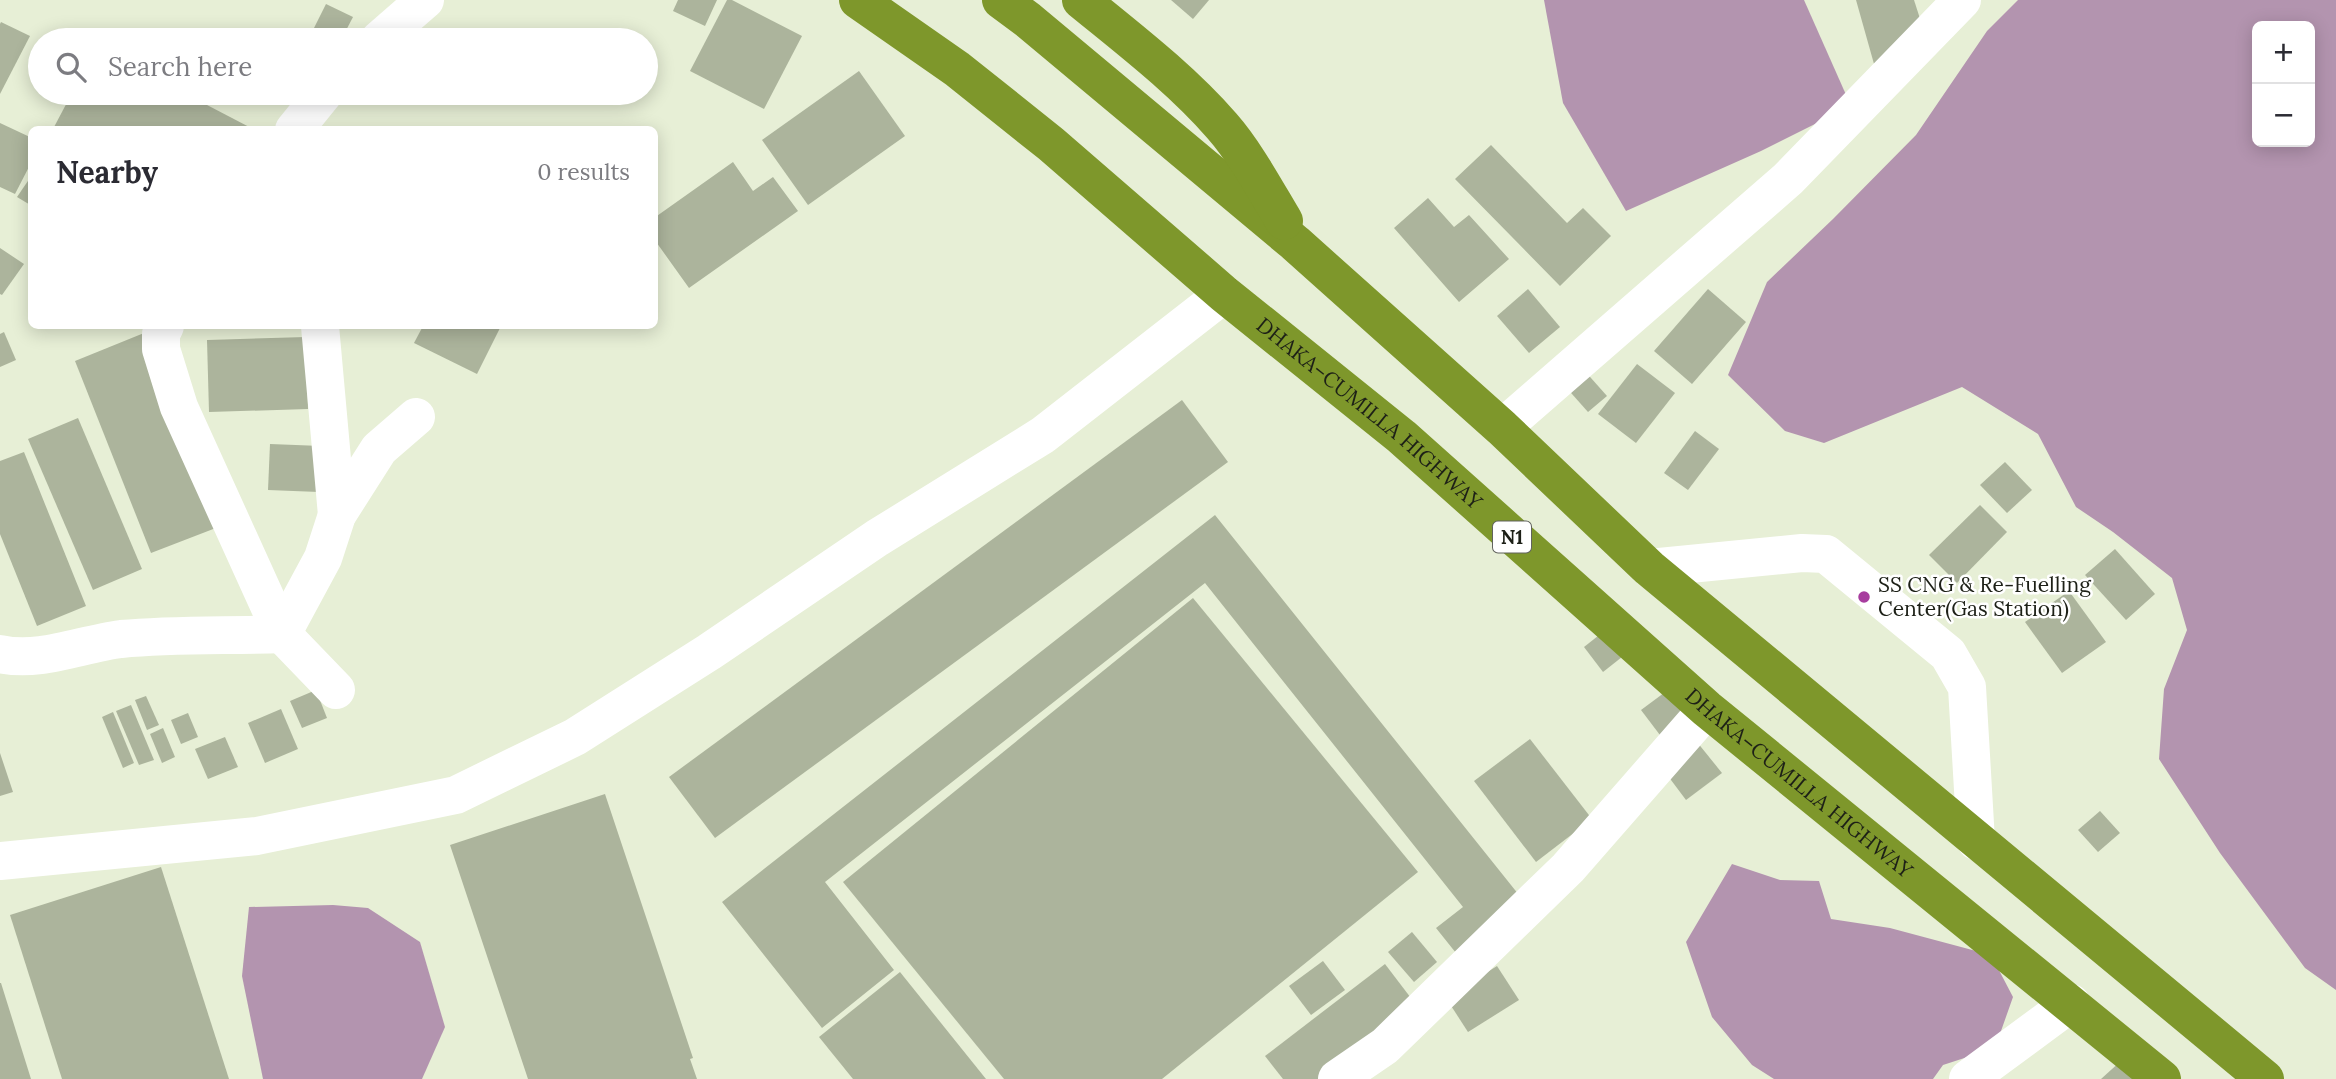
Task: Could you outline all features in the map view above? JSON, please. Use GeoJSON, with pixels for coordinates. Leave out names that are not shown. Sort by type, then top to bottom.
{"type":"FeatureCollection","features":[{"type":"Feature","properties":{"kind":"highway","name":"DHAKA–CUMILLA HIGHWAY"},"geometry":{"type":"LineString","coordinates":[[858,0],[957,69],[1040,136],[1224,294],[1402,437],[1707,709],[2162,1079]]}},
{"type":"Feature","properties":{"kind":"highway"},"geometry":{"type":"LineString","coordinates":[[1001,0],[1295,243],[1502,428],[1649,568],[2265,1079]]}},
{"type":"Feature","properties":{"kind":"highway"},"geometry":{"type":"LineString","coordinates":[[1082,0],[1161,65],[1223,127],[1264,187],[1295,243]]}},
{"type":"Feature","properties":{"kind":"street"},"geometry":{"type":"LineString","coordinates":[[393,28],[425,0]]}},
{"type":"Feature","properties":{"kind":"street"},"geometry":{"type":"LineString","coordinates":[[1502,428],[1788,179],[1962,0]]}},
{"type":"Feature","properties":{"kind":"street"},"geometry":{"type":"LineString","coordinates":[[300,126],[315,105]]}},
{"type":"Feature","properties":{"kind":"street"},"geometry":{"type":"LineString","coordinates":[[0,861],[257,836],[456,794],[575,737],[709,652],[877,538],[1043,435],[1224,294]]}},
{"type":"Feature","properties":{"kind":"street"},"geometry":{"type":"LineString","coordinates":[[164,329],[161,349],[179,407],[282,634],[336,690]]}},
{"type":"Feature","properties":{"kind":"street"},"geometry":{"type":"LineString","coordinates":[[320,329],[337,515]]}},
{"type":"Feature","properties":{"kind":"street"},"geometry":{"type":"LineString","coordinates":[[282,634],[323,558],[337,515],[379,449],[416,417]]}},
{"type":"Feature","properties":{"kind":"street"},"geometry":{"type":"LineString","coordinates":[[1649,568],[1802,553],[1826,554],[1948,654],[1967,687],[1976,841]]}},
{"type":"Feature","properties":{"kind":"street"},"geometry":{"type":"LineString","coordinates":[[0,654],[12,657],[42,656],[83,645],[122,639],[282,634]]}},
{"type":"Feature","properties":{"kind":"street"},"geometry":{"type":"LineString","coordinates":[[1337,1079],[1385,1046],[1568,867],[1707,709]]}},
{"type":"Feature","properties":{"kind":"street"},"geometry":{"type":"LineString","coordinates":[[1968,1079],[2071,1003]]}},
{"type":"Feature","properties":{"kind":"shaded area"},"geometry":{"type":"Polygon","coordinates":[[[1544,0],[1804,0],[1851,106],[1761,151],[1626,211],[1563,103],[1544,0]]]}},
{"type":"Feature","properties":{"kind":"shaded area"},"geometry":{"type":"Polygon","coordinates":[[[2018,0],[2336,0],[2336,990],[2305,968],[2220,853],[2159,759],[2164,689],[2187,630],[2172,578],[2076,507],[2038,434],[1962,387],[1824,443],[1785,431],[1728,375],[1767,282],[1916,135],[1987,31],[2018,0]]]}},
{"type":"Feature","properties":{"kind":"shaded area"},"geometry":{"type":"Polygon","coordinates":[[[1732,864],[1780,880],[1819,881],[1831,919],[1890,928],[1991,955],[2013,997],[1995,1048],[1943,1065],[1933,1079],[1774,1079],[1752,1065],[1712,1017],[1686,942],[1732,864]]]}},
{"type":"Feature","properties":{"kind":"shaded area"},"geometry":{"type":"Polygon","coordinates":[[[333,905],[368,908],[420,942],[445,1027],[422,1079],[263,1079],[242,976],[249,907],[333,905]]]}},
{"type":"Feature","properties":{"kind":"building"},"geometry":{"type":"Polygon","coordinates":[[[678,0],[717,0],[705,26],[673,11],[678,0]]]}},
{"type":"Feature","properties":{"kind":"building"},"geometry":{"type":"Polygon","coordinates":[[[727,0],[732,0],[802,36],[764,109],[690,71],[727,0]]]}},
{"type":"Feature","properties":{"kind":"building"},"geometry":{"type":"Polygon","coordinates":[[[1171,0],[1209,0],[1193,19],[1171,0]]]}},
{"type":"Feature","properties":{"kind":"building"},"geometry":{"type":"Polygon","coordinates":[[[1856,0],[1914,0],[1923,28],[1874,64],[1856,0]]]}},
{"type":"Feature","properties":{"kind":"building"},"geometry":{"type":"Polygon","coordinates":[[[326,4],[353,17],[347,28],[314,28],[326,4]]]}},
{"type":"Feature","properties":{"kind":"building"},"geometry":{"type":"Polygon","coordinates":[[[1,22],[28,35],[28,40],[0,94],[1,22]]]}},
{"type":"Feature","properties":{"kind":"building"},"geometry":{"type":"Polygon","coordinates":[[[859,71],[905,136],[808,205],[762,140],[859,71]]]}},
{"type":"Feature","properties":{"kind":"building"},"geometry":{"type":"Polygon","coordinates":[[[66,105],[207,105],[247,126],[55,126],[66,105]]]}},
{"type":"Feature","properties":{"kind":"building"},"geometry":{"type":"Polygon","coordinates":[[[0,123],[28,136],[28,169],[15,194],[0,187],[0,123]]]}},
{"type":"Feature","properties":{"kind":"building"},"geometry":{"type":"Polygon","coordinates":[[[1491,145],[1567,223],[1583,208],[1611,236],[1560,286],[1455,179],[1491,145]]]}},
{"type":"Feature","properties":{"kind":"building"},"geometry":{"type":"Polygon","coordinates":[[[733,162],[753,191],[773,177],[798,211],[689,288],[658,245],[658,215],[733,162]]]}},
{"type":"Feature","properties":{"kind":"building"},"geometry":{"type":"Polygon","coordinates":[[[28,181],[28,204],[17,197],[28,181]]]}},
{"type":"Feature","properties":{"kind":"building"},"geometry":{"type":"Polygon","coordinates":[[[1428,198],[1454,227],[1469,215],[1509,259],[1459,302],[1394,228],[1428,198]]]}},
{"type":"Feature","properties":{"kind":"building"},"geometry":{"type":"Polygon","coordinates":[[[0,248],[24,264],[2,295],[0,294],[0,248]]]}},
{"type":"Feature","properties":{"kind":"building"},"geometry":{"type":"Polygon","coordinates":[[[1528,289],[1560,327],[1529,353],[1497,316],[1528,289]]]}},
{"type":"Feature","properties":{"kind":"building"},"geometry":{"type":"Polygon","coordinates":[[[1708,289],[1746,322],[1692,384],[1654,351],[1708,289]]]}},
{"type":"Feature","properties":{"kind":"building"},"geometry":{"type":"Polygon","coordinates":[[[421,329],[500,329],[477,374],[414,343],[421,329]]]}},
{"type":"Feature","properties":{"kind":"building"},"geometry":{"type":"Polygon","coordinates":[[[4,332],[16,360],[0,367],[0,334],[4,332]]]}},
{"type":"Feature","properties":{"kind":"building"},"geometry":{"type":"Polygon","coordinates":[[[144,333],[221,526],[151,553],[75,361],[144,333]]]}},
{"type":"Feature","properties":{"kind":"building"},"geometry":{"type":"Polygon","coordinates":[[[306,337],[308,409],[209,412],[207,340],[306,337]]]}},
{"type":"Feature","properties":{"kind":"building"},"geometry":{"type":"Polygon","coordinates":[[[1575,360],[1607,396],[1588,412],[1556,376],[1575,360]]]}},
{"type":"Feature","properties":{"kind":"building"},"geometry":{"type":"Polygon","coordinates":[[[1637,364],[1675,393],[1636,443],[1598,414],[1637,364]]]}},
{"type":"Feature","properties":{"kind":"building"},"geometry":{"type":"Polygon","coordinates":[[[1182,400],[1228,462],[715,838],[669,777],[1182,400]]]}},
{"type":"Feature","properties":{"kind":"building"},"geometry":{"type":"Polygon","coordinates":[[[78,418],[142,569],[93,590],[28,439],[78,418]]]}},
{"type":"Feature","properties":{"kind":"building"},"geometry":{"type":"Polygon","coordinates":[[[1695,431],[1719,449],[1688,490],[1664,473],[1695,431]]]}},
{"type":"Feature","properties":{"kind":"building"},"geometry":{"type":"Polygon","coordinates":[[[270,444],[321,446],[319,492],[268,490],[270,444]]]}},
{"type":"Feature","properties":{"kind":"building"},"geometry":{"type":"Polygon","coordinates":[[[24,452],[86,606],[37,626],[0,534],[0,461],[24,452]]]}},
{"type":"Feature","properties":{"kind":"building"},"geometry":{"type":"Polygon","coordinates":[[[2005,462],[2032,490],[2007,513],[1980,485],[2005,462]]]}},
{"type":"Feature","properties":{"kind":"building"},"geometry":{"type":"Polygon","coordinates":[[[1980,505],[2007,532],[1957,583],[1929,555],[1980,505]]]}},
{"type":"Feature","properties":{"kind":"building"},"geometry":{"type":"Polygon","coordinates":[[[1215,515],[1527,905],[1460,958],[1436,928],[1463,907],[1205,583],[825,882],[894,970],[822,1028],[722,902],[1215,515]]]}},
{"type":"Feature","properties":{"kind":"building"},"geometry":{"type":"Polygon","coordinates":[[[2115,549],[2155,594],[2126,620],[2085,575],[2115,549]]]}},
{"type":"Feature","properties":{"kind":"building"},"geometry":{"type":"Polygon","coordinates":[[[2069,591],[2106,642],[2062,673],[2025,622],[2069,591]]]}},
{"type":"Feature","properties":{"kind":"building"},"geometry":{"type":"Polygon","coordinates":[[[1193,598],[1418,872],[1162,1079],[1004,1079],[843,882],[1193,598]]]}},
{"type":"Feature","properties":{"kind":"building"},"geometry":{"type":"Polygon","coordinates":[[[1603,632],[1622,657],[1603,672],[1584,647],[1603,632]]]}},
{"type":"Feature","properties":{"kind":"building"},"geometry":{"type":"Polygon","coordinates":[[[1672,687],[1693,715],[1663,739],[1641,710],[1672,687]]]}},
{"type":"Feature","properties":{"kind":"building"},"geometry":{"type":"Polygon","coordinates":[[[316,690],[327,718],[302,728],[290,701],[316,690]]]}},
{"type":"Feature","properties":{"kind":"building"},"geometry":{"type":"Polygon","coordinates":[[[146,696],[159,725],[147,730],[135,700],[146,696]]]}},
{"type":"Feature","properties":{"kind":"building"},"geometry":{"type":"Polygon","coordinates":[[[131,705],[154,760],[139,765],[116,711],[131,705]]]}},
{"type":"Feature","properties":{"kind":"building"},"geometry":{"type":"Polygon","coordinates":[[[281,709],[298,749],[265,763],[248,723],[281,709]]]}},
{"type":"Feature","properties":{"kind":"building"},"geometry":{"type":"Polygon","coordinates":[[[113,712],[134,763],[123,768],[102,717],[113,712]]]}},
{"type":"Feature","properties":{"kind":"building"},"geometry":{"type":"Polygon","coordinates":[[[188,713],[198,737],[181,744],[171,720],[188,713]]]}},
{"type":"Feature","properties":{"kind":"building"},"geometry":{"type":"Polygon","coordinates":[[[163,728],[175,757],[162,763],[150,734],[163,728]]]}},
{"type":"Feature","properties":{"kind":"building"},"geometry":{"type":"Polygon","coordinates":[[[225,737],[238,767],[208,779],[195,749],[225,737]]]}},
{"type":"Feature","properties":{"kind":"building"},"geometry":{"type":"Polygon","coordinates":[[[1530,739],[1592,819],[1536,862],[1474,781],[1530,739]]]}},
{"type":"Feature","properties":{"kind":"building"},"geometry":{"type":"Polygon","coordinates":[[[1697,742],[1722,773],[1686,800],[1662,768],[1697,742]]]}},
{"type":"Feature","properties":{"kind":"building"},"geometry":{"type":"Polygon","coordinates":[[[0,753],[13,792],[0,796],[0,753]]]}},
{"type":"Feature","properties":{"kind":"building"},"geometry":{"type":"Polygon","coordinates":[[[605,794],[693,1058],[690,1059],[697,1079],[528,1079],[450,845],[605,794]]]}},
{"type":"Feature","properties":{"kind":"building"},"geometry":{"type":"Polygon","coordinates":[[[2100,811],[2120,833],[2098,852],[2078,830],[2100,811]]]}},
{"type":"Feature","properties":{"kind":"building"},"geometry":{"type":"Polygon","coordinates":[[[161,867],[229,1079],[62,1079],[10,915],[161,867]]]}},
{"type":"Feature","properties":{"kind":"building"},"geometry":{"type":"Polygon","coordinates":[[[1412,932],[1437,962],[1414,982],[1388,952],[1412,932]]]}},
{"type":"Feature","properties":{"kind":"building"},"geometry":{"type":"Polygon","coordinates":[[[1323,961],[1345,990],[1311,1015],[1289,986],[1323,961]]]}},
{"type":"Feature","properties":{"kind":"building"},"geometry":{"type":"Polygon","coordinates":[[[1385,964],[1417,1006],[1322,1079],[1283,1079],[1265,1056],[1385,964]]]}},
{"type":"Feature","properties":{"kind":"building"},"geometry":{"type":"Polygon","coordinates":[[[1497,966],[1519,1000],[1468,1032],[1446,998],[1497,966]]]}},
{"type":"Feature","properties":{"kind":"building"},"geometry":{"type":"Polygon","coordinates":[[[900,972],[986,1079],[853,1079],[819,1037],[900,972]]]}},
{"type":"Feature","properties":{"kind":"building"},"geometry":{"type":"Polygon","coordinates":[[[1,983],[31,1079],[0,1079],[1,983]]]}},
{"type":"Feature","properties":{"kind":"building"},"geometry":{"type":"Polygon","coordinates":[[[2122,1060],[2140,1079],[2101,1079],[2122,1060]]]}},
{"type":"Feature","properties":{"kind":"place","name":"SS CNG & Re-Fuelling Center(Gas Station)"},"geometry":{"type":"Point","coordinates":[1864,597]}}]}
